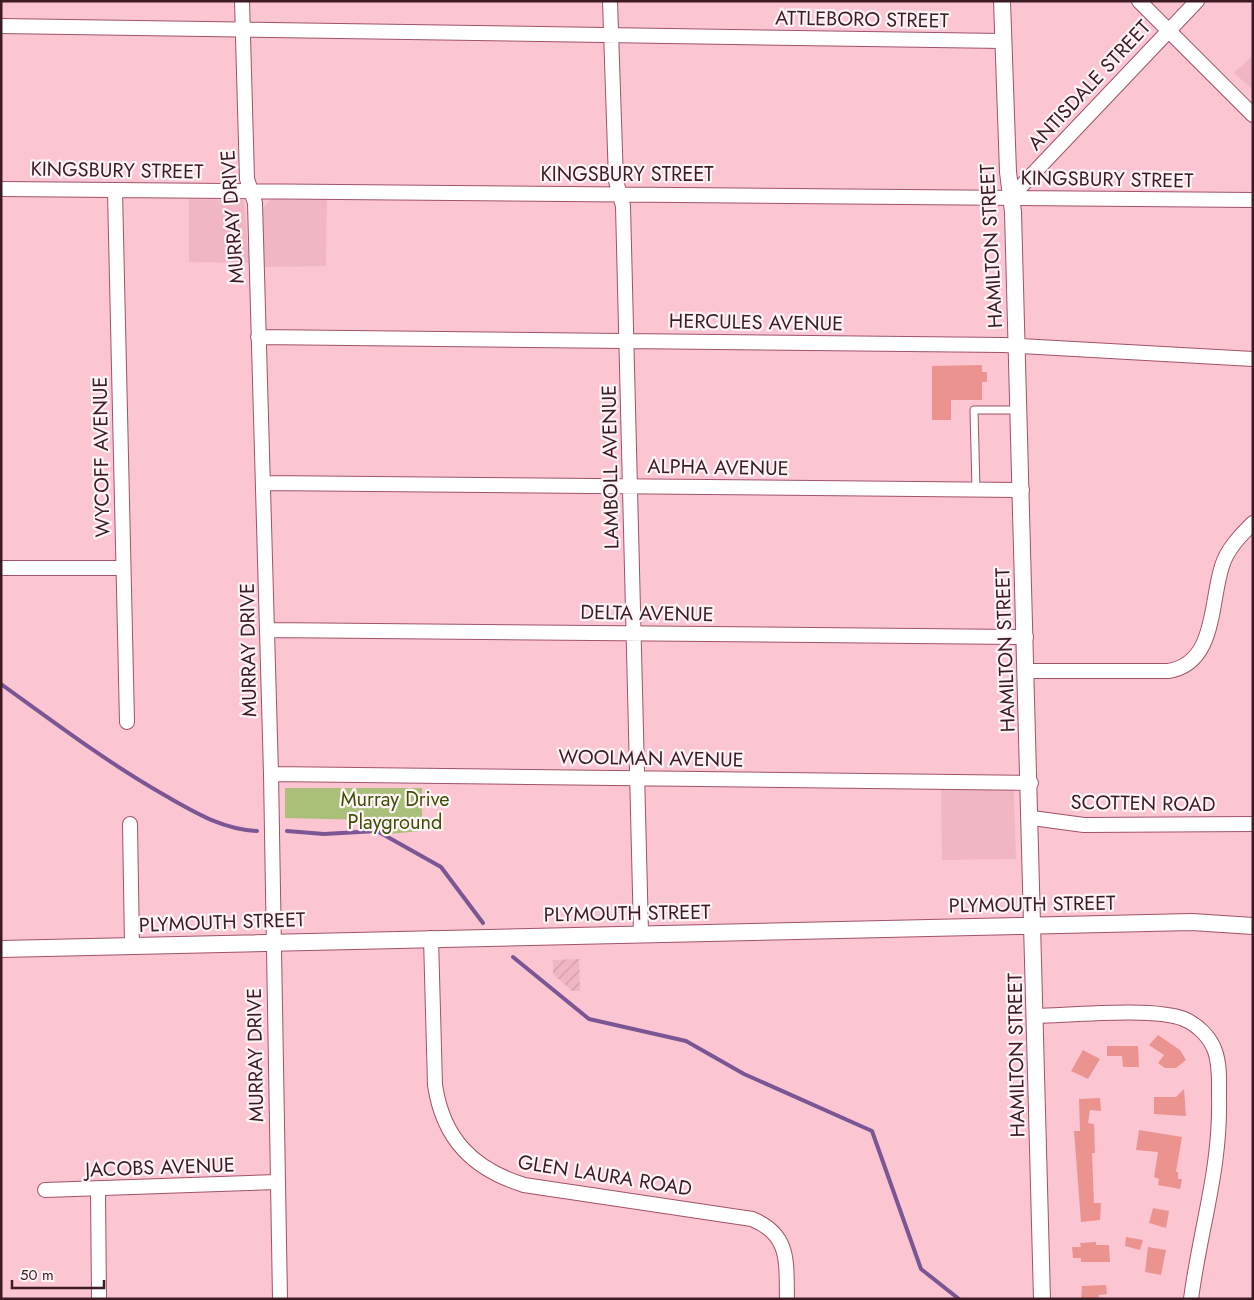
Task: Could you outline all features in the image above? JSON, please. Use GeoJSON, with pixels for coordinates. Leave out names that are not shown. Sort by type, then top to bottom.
{"type":"FeatureCollection","features":[{"type":"Feature","properties":{"kind":"street","name":"MURRAY DRIVE"},"geometry":{"type":"LineString","coordinates":[[242,1],[247,179],[254,203],[264,483],[280,1299]]}},
{"type":"Feature","properties":{"kind":"street","name":"LAMBOLL AVENUE"},"geometry":{"type":"LineString","coordinates":[[610,1],[616,181],[623,206],[641,933]]}},
{"type":"Feature","properties":{"kind":"street","name":"HAMILTON STREET"},"geometry":{"type":"LineString","coordinates":[[1002,1],[1017,346],[1028,671],[1042,1299]]}},
{"type":"Feature","properties":{"kind":"street"},"geometry":{"type":"LineString","coordinates":[[1139,1],[1253,115]]}},
{"type":"Feature","properties":{"kind":"street","name":"ANTISDALE STREET"},"geometry":{"type":"LineString","coordinates":[[1011,198],[1197,1]]}},
{"type":"Feature","properties":{"kind":"street","name":"ATTLEBORO STREET"},"geometry":{"type":"LineString","coordinates":[[1,26],[1003,41]]}},
{"type":"Feature","properties":{"kind":"street","name":"KINGSBURY STREET"},"geometry":{"type":"LineString","coordinates":[[1,189],[1253,200]]}},
{"type":"Feature","properties":{"kind":"street","name":"WYCOFF AVENUE"},"geometry":{"type":"LineString","coordinates":[[115,191],[127,722]]}},
{"type":"Feature","properties":{"kind":"street","name":"HERCULES AVENUE"},"geometry":{"type":"LineString","coordinates":[[258,337],[1017,346],[1253,359]]}},
{"type":"Feature","properties":{"kind":"street","name":"ALPHA AVENUE"},"geometry":{"type":"LineString","coordinates":[[264,483],[1022,490]]}},
{"type":"Feature","properties":{"kind":"street"},"geometry":{"type":"LineString","coordinates":[[1028,671],[1168,671],[1182,669],[1196,658],[1204,646],[1222,565],[1231,548],[1253,522]]}},
{"type":"Feature","properties":{"kind":"street"},"geometry":{"type":"LineString","coordinates":[[1,568],[123,568]]}},
{"type":"Feature","properties":{"kind":"street","name":"DELTA AVENUE"},"geometry":{"type":"LineString","coordinates":[[268,630],[1026,637]]}},
{"type":"Feature","properties":{"kind":"street","name":"WOOLMAN AVENUE"},"geometry":{"type":"LineString","coordinates":[[271,774],[1030,783]]}},
{"type":"Feature","properties":{"kind":"street","name":"SCOTTEN ROAD"},"geometry":{"type":"LineString","coordinates":[[1032,818],[1084,824],[1253,824]]}},
{"type":"Feature","properties":{"kind":"street"},"geometry":{"type":"LineString","coordinates":[[130,824],[132,946]]}},
{"type":"Feature","properties":{"kind":"street","name":"PLYMOUTH STREET"},"geometry":{"type":"LineString","coordinates":[[1,949],[1192,922],[1253,926]]}},
{"type":"Feature","properties":{"kind":"street","name":"GLEN LAURA ROAD"},"geometry":{"type":"LineString","coordinates":[[431,938],[435,1085],[438,1106],[456,1140],[469,1156],[484,1168],[505,1179],[524,1185],[752,1219],[762,1223],[778,1237],[783,1245],[787,1299]]}},
{"type":"Feature","properties":{"kind":"street"},"geometry":{"type":"LineString","coordinates":[[1037,1016],[1147,1013],[1171,1015],[1185,1019],[1198,1027],[1209,1038],[1216,1052],[1219,1069],[1220,1123],[1215,1174],[1191,1299]]}},
{"type":"Feature","properties":{"kind":"street","name":"JACOBS AVENUE"},"geometry":{"type":"LineString","coordinates":[[45,1190],[98,1190],[277,1182]]}},
{"type":"Feature","properties":{"kind":"street"},"geometry":{"type":"LineString","coordinates":[[98,1190],[99,1299]]}},
{"type":"Feature","properties":{"kind":"lane"},"geometry":{"type":"LineString","coordinates":[[976,490],[974,410],[1019,410]]}},
{"type":"Feature","properties":{"kind":"shaded area"},"geometry":{"type":"Polygon","coordinates":[[[1253,55],[1253,90],[1234,73],[1253,55]]]}},
{"type":"Feature","properties":{"kind":"shaded area"},"geometry":{"type":"Polygon","coordinates":[[[189,199],[244,200],[249,263],[189,262],[189,199]]]}},
{"type":"Feature","properties":{"kind":"shaded area"},"geometry":{"type":"Polygon","coordinates":[[[271,199],[327,200],[326,266],[263,267],[263,208],[271,199]]]}},
{"type":"Feature","properties":{"kind":"shaded area"},"geometry":{"type":"Polygon","coordinates":[[[941,786],[1009,788],[1014,791],[1016,859],[942,860],[941,786]]]}},
{"type":"Feature","properties":{"kind":"shaded area"},"geometry":{"type":"Polygon","coordinates":[[[579,959],[580,991],[572,991],[553,974],[553,960],[579,959]]]}},
{"type":"Feature","properties":{"kind":"green space","name":"Murray Drive Playground"},"geometry":{"type":"Polygon","coordinates":[[[285,788],[422,788],[422,831],[389,834],[370,820],[285,818],[285,788]]]}},
{"type":"Feature","properties":{"kind":"building"},"geometry":{"type":"Polygon","coordinates":[[[982,365],[982,372],[987,372],[987,382],[982,382],[982,400],[951,400],[951,420],[932,420],[932,366],[982,365]]]}},
{"type":"Feature","properties":{"kind":"building"},"geometry":{"type":"Polygon","coordinates":[[[1158,1035],[1180,1050],[1186,1060],[1176,1068],[1165,1068],[1158,1063],[1164,1055],[1149,1045],[1158,1035]]]}},
{"type":"Feature","properties":{"kind":"building"},"geometry":{"type":"Polygon","coordinates":[[[1107,1046],[1138,1046],[1139,1067],[1123,1067],[1122,1056],[1107,1056],[1107,1046]]]}},
{"type":"Feature","properties":{"kind":"building"},"geometry":{"type":"Polygon","coordinates":[[[1083,1050],[1100,1059],[1088,1079],[1071,1071],[1083,1050]]]}},
{"type":"Feature","properties":{"kind":"building"},"geometry":{"type":"Polygon","coordinates":[[[1184,1089],[1186,1116],[1154,1114],[1154,1097],[1176,1097],[1184,1089]]]}},
{"type":"Feature","properties":{"kind":"building"},"geometry":{"type":"Polygon","coordinates":[[[1100,1098],[1101,1111],[1090,1110],[1088,1123],[1094,1124],[1095,1153],[1092,1153],[1094,1203],[1101,1203],[1100,1220],[1081,1222],[1074,1131],[1080,1131],[1079,1099],[1100,1098]]]}},
{"type":"Feature","properties":{"kind":"building"},"geometry":{"type":"Polygon","coordinates":[[[1139,1130],[1182,1137],[1176,1172],[1178,1172],[1178,1179],[1182,1179],[1180,1189],[1158,1185],[1159,1179],[1154,1177],[1158,1152],[1136,1150],[1139,1130]]]}},
{"type":"Feature","properties":{"kind":"building"},"geometry":{"type":"Polygon","coordinates":[[[1153,1208],[1169,1211],[1166,1228],[1149,1223],[1153,1208]]]}},
{"type":"Feature","properties":{"kind":"building"},"geometry":{"type":"Polygon","coordinates":[[[1126,1237],[1143,1240],[1140,1250],[1125,1246],[1126,1237]]]}},
{"type":"Feature","properties":{"kind":"building"},"geometry":{"type":"Polygon","coordinates":[[[1096,1242],[1096,1245],[1109,1245],[1110,1262],[1081,1262],[1081,1258],[1073,1258],[1072,1247],[1081,1247],[1080,1243],[1096,1242]]]}},
{"type":"Feature","properties":{"kind":"building"},"geometry":{"type":"Polygon","coordinates":[[[1148,1247],[1166,1250],[1161,1275],[1145,1272],[1148,1247]]]}},
{"type":"Feature","properties":{"kind":"building"},"geometry":{"type":"Polygon","coordinates":[[[1106,1285],[1107,1294],[1099,1295],[1099,1299],[1081,1299],[1082,1286],[1106,1285]]]}},
{"type":"Feature","properties":{"kind":"waterway"},"geometry":{"type":"LineString","coordinates":[[1,684],[103,756],[166,796],[221,824],[257,831]]}},
{"type":"Feature","properties":{"kind":"waterway"},"geometry":{"type":"LineString","coordinates":[[287,831],[324,834],[377,831],[441,867],[483,923]]}},
{"type":"Feature","properties":{"kind":"waterway"},"geometry":{"type":"LineString","coordinates":[[513,957],[589,1019],[686,1041],[744,1074],[872,1131],[921,1269],[959,1299]]}}]}
